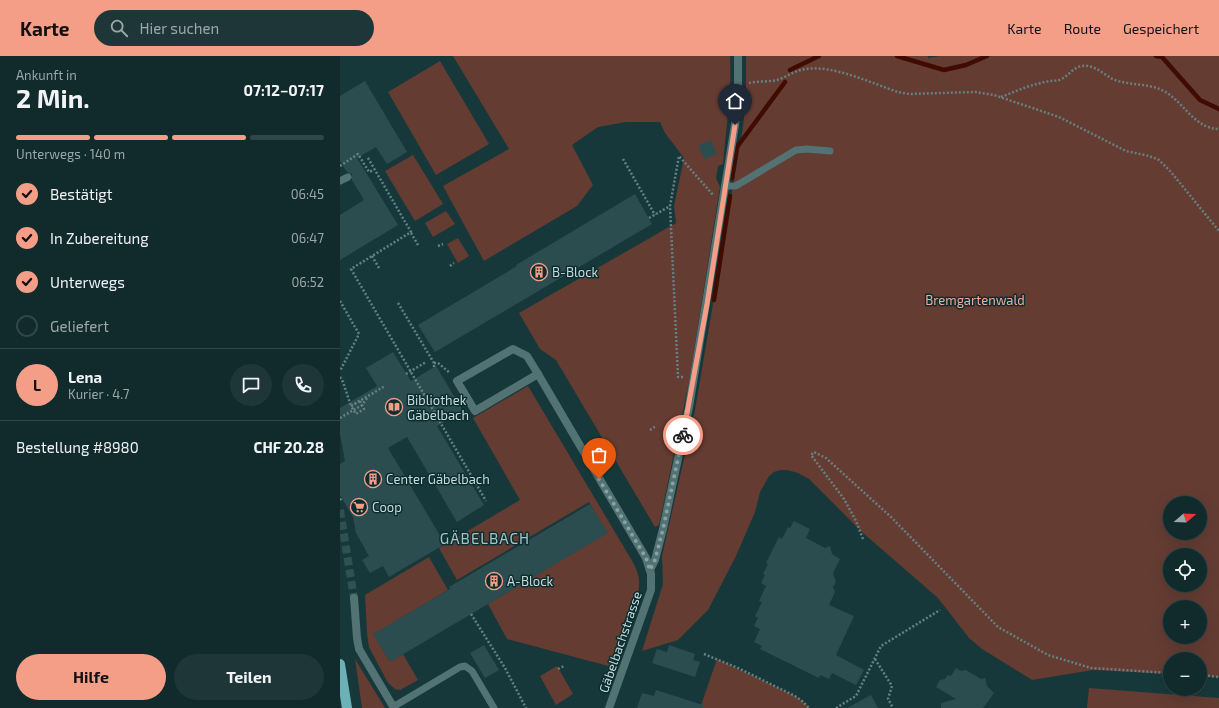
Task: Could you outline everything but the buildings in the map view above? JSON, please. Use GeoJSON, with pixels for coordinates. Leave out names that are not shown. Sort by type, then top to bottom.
{"type":"FeatureCollection","features":[{"type":"Feature","properties":{"kind":"main road"},"geometry":{"type":"LineString","coordinates":[[340,664],[347,708]]}},
{"type":"Feature","properties":{"kind":"street"},"geometry":{"type":"LineString","coordinates":[[650,570],[655,560],[663,529],[694,378],[735,125],[739,84],[738,56]]}},
{"type":"Feature","properties":{"kind":"street","name":"Gäbelbachstrasse"},"geometry":{"type":"LineString","coordinates":[[538,374],[475,410],[457,381],[513,349],[527,356],[538,374],[646,558],[652,581],[651,590],[609,708]]}},
{"type":"Feature","properties":{"kind":"street"},"geometry":{"type":"LineString","coordinates":[[354,598],[359,649],[393,707]]}},
{"type":"Feature","properties":{"kind":"lane"},"geometry":{"type":"LineString","coordinates":[[725,186],[735,186],[739,184],[796,150],[807,149],[830,151]]}},
{"type":"Feature","properties":{"kind":"lane"},"geometry":{"type":"LineString","coordinates":[[340,181],[348,177]]}},
{"type":"Feature","properties":{"kind":"lane"},"geometry":{"type":"LineString","coordinates":[[393,707],[460,667],[465,666],[472,671],[494,708]]}},
{"type":"Feature","properties":{"kind":"path"},"geometry":{"type":"LineString","coordinates":[[1000,97],[1040,83],[1064,78],[1073,69],[1083,65],[1098,69],[1117,81],[1156,87],[1170,95],[1200,123],[1213,129],[1219,129]]}},
{"type":"Feature","properties":{"kind":"path"},"geometry":{"type":"LineString","coordinates":[[739,84],[778,80],[792,72],[820,68],[833,70],[898,92],[909,94],[975,92],[1000,97],[1059,117],[1126,151],[1149,156],[1159,160],[1171,172],[1219,231]]}},
{"type":"Feature","properties":{"kind":"path"},"geometry":{"type":"LineString","coordinates":[[340,166],[358,154],[369,172],[374,170]]}},
{"type":"Feature","properties":{"kind":"path"},"geometry":{"type":"LineString","coordinates":[[694,378],[678,376],[670,206],[678,156],[722,206]]}},
{"type":"Feature","properties":{"kind":"path"},"geometry":{"type":"LineString","coordinates":[[368,158],[412,232],[411,233],[418,245]]}},
{"type":"Feature","properties":{"kind":"path"},"geometry":{"type":"LineString","coordinates":[[623,159],[655,215]]}},
{"type":"Feature","properties":{"kind":"path"},"geometry":{"type":"LineString","coordinates":[[649,218],[670,206]]}},
{"type":"Feature","properties":{"kind":"path"},"geometry":{"type":"LineString","coordinates":[[411,233],[351,269],[486,501]]}},
{"type":"Feature","properties":{"kind":"path"},"geometry":{"type":"LineString","coordinates":[[438,246],[443,244]]}},
{"type":"Feature","properties":{"kind":"path"},"geometry":{"type":"LineString","coordinates":[[372,256],[379,268]]}},
{"type":"Feature","properties":{"kind":"path"},"geometry":{"type":"LineString","coordinates":[[450,266],[454,263]]}},
{"type":"Feature","properties":{"kind":"path"},"geometry":{"type":"LineString","coordinates":[[340,301],[359,334],[340,371]]}},
{"type":"Feature","properties":{"kind":"path"},"geometry":{"type":"LineString","coordinates":[[398,303],[434,363],[434,367]]}},
{"type":"Feature","properties":{"kind":"path"},"geometry":{"type":"LineString","coordinates":[[406,374],[426,362]]}},
{"type":"Feature","properties":{"kind":"path"},"geometry":{"type":"LineString","coordinates":[[434,363],[438,363],[448,371]]}},
{"type":"Feature","properties":{"kind":"path"},"geometry":{"type":"LineString","coordinates":[[340,377],[351,406],[356,414],[364,409],[360,401]]}},
{"type":"Feature","properties":{"kind":"path"},"geometry":{"type":"LineString","coordinates":[[351,406],[385,386]]}},
{"type":"Feature","properties":{"kind":"path"},"geometry":{"type":"LineString","coordinates":[[340,418],[362,405],[370,395]]}},
{"type":"Feature","properties":{"kind":"path"},"geometry":{"type":"LineString","coordinates":[[650,430],[656,426]]}},
{"type":"Feature","properties":{"kind":"path"},"geometry":{"type":"LineString","coordinates":[[863,539],[856,521],[844,499],[811,455],[814,452],[826,458],[891,517],[998,627],[1048,655],[1091,668],[1163,673]]}},
{"type":"Feature","properties":{"kind":"path"},"geometry":{"type":"LineString","coordinates":[[836,708],[856,696],[881,646],[940,610]]}},
{"type":"Feature","properties":{"kind":"path"},"geometry":{"type":"LineString","coordinates":[[471,614],[505,668],[526,708]]}},
{"type":"Feature","properties":{"kind":"path"},"geometry":{"type":"LineString","coordinates":[[704,654],[738,668],[795,696],[809,708]]}},
{"type":"Feature","properties":{"kind":"path"},"geometry":{"type":"LineString","coordinates":[[875,659],[892,686],[888,699],[893,708]]}},
{"type":"Feature","properties":{"kind":"path"},"geometry":{"type":"LineString","coordinates":[[558,669],[564,666]]}},
{"type":"Feature","properties":{"kind":"path"},"geometry":{"type":"LineString","coordinates":[[1207,676],[1219,677]]}},
{"type":"Feature","properties":{"kind":"green space"},"geometry":{"type":"Polygon","coordinates":[[[453,56],[730,56],[729,96],[723,164],[718,166],[716,178],[720,187],[689,382],[659,525],[655,527],[556,360],[540,349],[519,313],[676,223],[674,206],[684,158],[665,133],[660,122],[626,122],[598,127],[572,145],[593,185],[577,206],[484,261],[443,186],[509,149],[453,56]]]}},
{"type":"Feature","properties":{"kind":"green space","name":"Bremgartenwald"},"geometry":{"type":"Polygon","coordinates":[[[746,56],[928,56],[928,58],[940,56],[1219,56],[1219,677],[1207,676],[1207,652],[1163,652],[1163,674],[1093,670],[1032,680],[982,649],[969,638],[938,598],[862,532],[809,479],[798,473],[787,470],[774,472],[769,476],[760,492],[755,512],[736,556],[708,610],[678,640],[642,651],[663,584],[662,556],[695,410],[743,127],[746,96],[746,56]]]}},
{"type":"Feature","properties":{"kind":"green space"},"geometry":{"type":"Polygon","coordinates":[[[440,61],[489,144],[436,175],[388,92],[440,61]]]}},
{"type":"Feature","properties":{"kind":"green space"},"geometry":{"type":"Polygon","coordinates":[[[413,155],[443,204],[415,221],[385,171],[413,155]]]}},
{"type":"Feature","properties":{"kind":"green space"},"geometry":{"type":"Polygon","coordinates":[[[446,211],[455,224],[433,237],[425,223],[446,211]]]}},
{"type":"Feature","properties":{"kind":"green space"},"geometry":{"type":"Polygon","coordinates":[[[458,238],[469,256],[458,263],[447,244],[458,238]]]}},
{"type":"Feature","properties":{"kind":"green space"},"geometry":{"type":"Polygon","coordinates":[[[528,386],[631,559],[637,572],[639,580],[638,593],[612,667],[507,639],[488,604],[607,533],[589,502],[457,580],[439,548],[520,500],[473,418],[528,386]]]}},
{"type":"Feature","properties":{"kind":"green space"},"geometry":{"type":"Polygon","coordinates":[[[429,557],[448,590],[374,634],[390,662],[403,654],[418,680],[400,690],[395,689],[388,683],[369,647],[365,595],[429,557]]]}},
{"type":"Feature","properties":{"kind":"green space"},"geometry":{"type":"Polygon","coordinates":[[[355,659],[385,708],[362,708],[355,659]]]}},
{"type":"Feature","properties":{"kind":"green space"},"geometry":{"type":"Polygon","coordinates":[[[717,659],[795,696],[809,708],[700,708],[717,659]]]}},
{"type":"Feature","properties":{"kind":"green space"},"geometry":{"type":"Polygon","coordinates":[[[557,666],[573,694],[556,705],[540,676],[557,666]]]}},
{"type":"Feature","properties":{"kind":"green space"},"geometry":{"type":"Polygon","coordinates":[[[1089,688],[1163,694],[1163,696],[1219,698],[1219,708],[1087,708],[1089,688]]]}},
{"type":"Feature","properties":{"kind":"waterway"},"geometry":{"type":"LineString","coordinates":[[790,70],[819,56]]}},
{"type":"Feature","properties":{"kind":"waterway","name":"GÄBELBACH"},"geometry":{"type":"LineString","coordinates":[[897,56],[944,70],[966,65],[987,56]]}},
{"type":"Feature","properties":{"kind":"waterway","name":"GÄBELBACH"},"geometry":{"type":"LineString","coordinates":[[1156,56],[1162,57],[1200,100],[1219,109]]}},
{"type":"Feature","properties":{"kind":"waterway"},"geometry":{"type":"LineString","coordinates":[[732,178],[737,147],[785,82]]}},
{"type":"Feature","properties":{"kind":"waterway"},"geometry":{"type":"LineString","coordinates":[[714,300],[730,196]]}},
{"type":"Feature","properties":{"kind":"tunnel"},"geometry":{"type":"LineString","coordinates":[[340,510],[354,598]]}},
{"type":"Feature","properties":{"kind":"way so far"},"geometry":{"type":"LineString","coordinates":[[599,479],[646,558],[650,570],[655,560],[663,529],[683,435]]}},
{"type":"Feature","properties":{"kind":"place","name":"B-Block"},"geometry":{"type":"Point","coordinates":[539,272]}},
{"type":"Feature","properties":{"kind":"place","name":"Bibliothek Gäbelbach"},"geometry":{"type":"Point","coordinates":[394,407]}},
{"type":"Feature","properties":{"kind":"place","name":"Center Gäbelbach"},"geometry":{"type":"Point","coordinates":[373,479]}},
{"type":"Feature","properties":{"kind":"place","name":"Coop"},"geometry":{"type":"Point","coordinates":[359,507]}},
{"type":"Feature","properties":{"kind":"place","name":"A-Block"},"geometry":{"type":"Point","coordinates":[494,581]}},
{"type":"Feature","properties":{"kind":"district","name":"GÄBELBACH"},"geometry":{"type":"Point","coordinates":[485,539]}},
{"type":"Feature","properties":{"kind":"route"},"geometry":{"type":"LineString","coordinates":[[683,435],[707,304],[735,125]]}}]}
